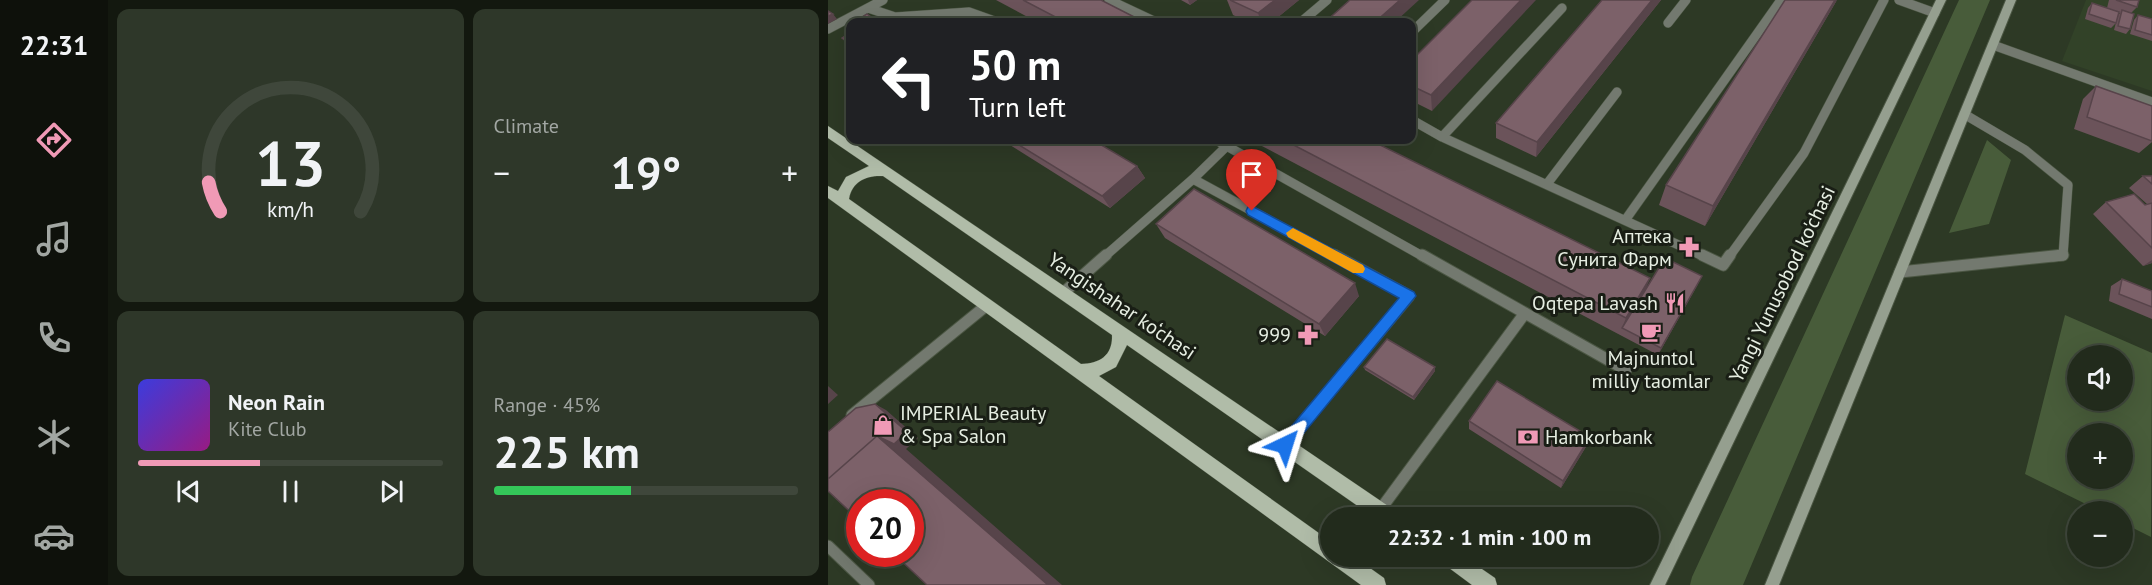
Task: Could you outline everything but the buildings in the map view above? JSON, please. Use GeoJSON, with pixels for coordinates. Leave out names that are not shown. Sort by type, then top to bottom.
{"type":"FeatureCollection","features":[{"type":"Feature","properties":{"kind":"main road","name":"Yangi Yunusobod ko'chasi"},"geometry":{"type":"LineString","coordinates":[[1658,585],[1941,0]]}},
{"type":"Feature","properties":{"kind":"main road"},"geometry":{"type":"LineString","coordinates":[[1772,585],[2011,0]]}},
{"type":"Feature","properties":{"kind":"main road","name":"Yangishahar ko‘chasi"},"geometry":{"type":"LineString","coordinates":[[828,131],[846,143]]}},
{"type":"Feature","properties":{"kind":"main road","name":"Yangishahar ko‘chasi"},"geometry":{"type":"LineString","coordinates":[[847,144],[1375,507]]}},
{"type":"Feature","properties":{"kind":"main road"},"geometry":{"type":"LineString","coordinates":[[842,201],[844,188],[853,178],[867,172],[886,171]]}},
{"type":"Feature","properties":{"kind":"main road"},"geometry":{"type":"LineString","coordinates":[[828,191],[1320,545]]}},
{"type":"Feature","properties":{"kind":"main road"},"geometry":{"type":"LineString","coordinates":[[1079,371],[1097,370],[1112,363],[1120,347],[1120,332]]}},
{"type":"Feature","properties":{"kind":"main road"},"geometry":{"type":"LineString","coordinates":[[1352,567],[1377,585]]}},
{"type":"Feature","properties":{"kind":"main road"},"geometry":{"type":"LineString","coordinates":[[1463,567],[1488,585]]}},
{"type":"Feature","properties":{"kind":"lane"},"geometry":{"type":"LineString","coordinates":[[849,18],[883,0]]}},
{"type":"Feature","properties":{"kind":"lane"},"geometry":{"type":"LineString","coordinates":[[1109,0],[1147,18]]}},
{"type":"Feature","properties":{"kind":"lane"},"geometry":{"type":"LineString","coordinates":[[1306,18],[1327,0]]}},
{"type":"Feature","properties":{"kind":"lane"},"geometry":{"type":"LineString","coordinates":[[1416,28],[1444,0]]}},
{"type":"Feature","properties":{"kind":"lane"},"geometry":{"type":"LineString","coordinates":[[1668,23],[1686,0]]}},
{"type":"Feature","properties":{"kind":"lane"},"geometry":{"type":"LineString","coordinates":[[1626,219],[1781,0]]}},
{"type":"Feature","properties":{"kind":"lane"},"geometry":{"type":"LineString","coordinates":[[1416,122],[1442,137],[1723,265],[1804,153],[1884,0]]}},
{"type":"Feature","properties":{"kind":"lane"},"geometry":{"type":"LineString","coordinates":[[1899,0],[1935,13]]}},
{"type":"Feature","properties":{"kind":"lane"},"geometry":{"type":"LineString","coordinates":[[868,8],[894,17],[951,11],[980,13],[989,18]]}},
{"type":"Feature","properties":{"kind":"lane"},"geometry":{"type":"LineString","coordinates":[[1442,137],[1562,8]]}},
{"type":"Feature","properties":{"kind":"lane"},"geometry":{"type":"LineString","coordinates":[[828,29],[846,20]]}},
{"type":"Feature","properties":{"kind":"lane"},"geometry":{"type":"LineString","coordinates":[[1993,45],[2152,102]]}},
{"type":"Feature","properties":{"kind":"lane"},"geometry":{"type":"LineString","coordinates":[[1547,184],[1617,92]]}},
{"type":"Feature","properties":{"kind":"lane"},"geometry":{"type":"LineString","coordinates":[[1900,272],[2063,256],[2068,185],[2025,150],[1964,114]]}},
{"type":"Feature","properties":{"kind":"lane"},"geometry":{"type":"LineString","coordinates":[[1063,293],[1193,179],[1228,144]]}},
{"type":"Feature","properties":{"kind":"lane"},"geometry":{"type":"LineString","coordinates":[[1233,144],[1626,370]]}},
{"type":"Feature","properties":{"kind":"lane"},"geometry":{"type":"LineString","coordinates":[[1193,179],[1409,296],[1285,445]]}},
{"type":"Feature","properties":{"kind":"lane"},"geometry":{"type":"LineString","coordinates":[[845,422],[987,305]]}},
{"type":"Feature","properties":{"kind":"lane"},"geometry":{"type":"LineString","coordinates":[[1390,507],[1525,313]]}},
{"type":"Feature","properties":{"kind":"lane"},"geometry":{"type":"LineString","coordinates":[[828,546],[869,585]]}},
{"type":"Feature","properties":{"kind":"shaded area"},"geometry":{"type":"Polygon","coordinates":[[[1959,0],[1990,0],[1743,585],[1690,585],[1692,577],[1959,0]]]}},
{"type":"Feature","properties":{"kind":"shaded area"},"geometry":{"type":"Polygon","coordinates":[[[2086,0],[2152,0],[2152,91],[2062,61],[2086,0]]]}},
{"type":"Feature","properties":{"kind":"shaded area"},"geometry":{"type":"Polygon","coordinates":[[[1987,140],[2011,160],[1989,224],[1949,233],[1987,140]]]}},
{"type":"Feature","properties":{"kind":"shaded area"},"geometry":{"type":"Polygon","coordinates":[[[2065,315],[2152,353],[2151,537],[2133,528],[2133,501],[2080,501],[2025,474],[2065,315]]]}},
{"type":"Feature","properties":{"kind":"slow traffic"},"geometry":{"type":"LineString","coordinates":[[1293,233],[1358,269]]}},
{"type":"Feature","properties":{"kind":"place","name":"Аптека Сунита Фарм"},"geometry":{"type":"Point","coordinates":[1689,247]}},
{"type":"Feature","properties":{"kind":"place","name":"Oqtepa Lavash"},"geometry":{"type":"Point","coordinates":[1675,303]}},
{"type":"Feature","properties":{"kind":"place","name":"Majnuntol milliy taomlar"},"geometry":{"type":"Point","coordinates":[1651,332]}},
{"type":"Feature","properties":{"kind":"place","name":"999"},"geometry":{"type":"Point","coordinates":[1308,335]}},
{"type":"Feature","properties":{"kind":"place","name":"IMPERIAL Beauty & Spa Salon"},"geometry":{"type":"Point","coordinates":[883,425]}},
{"type":"Feature","properties":{"kind":"place","name":"Hamkorbank"},"geometry":{"type":"Point","coordinates":[1528,437]}},
{"type":"Feature","properties":{"kind":"route"},"geometry":{"type":"LineString","coordinates":[[1252,211],[1409,296],[1285,445]]}}]}
